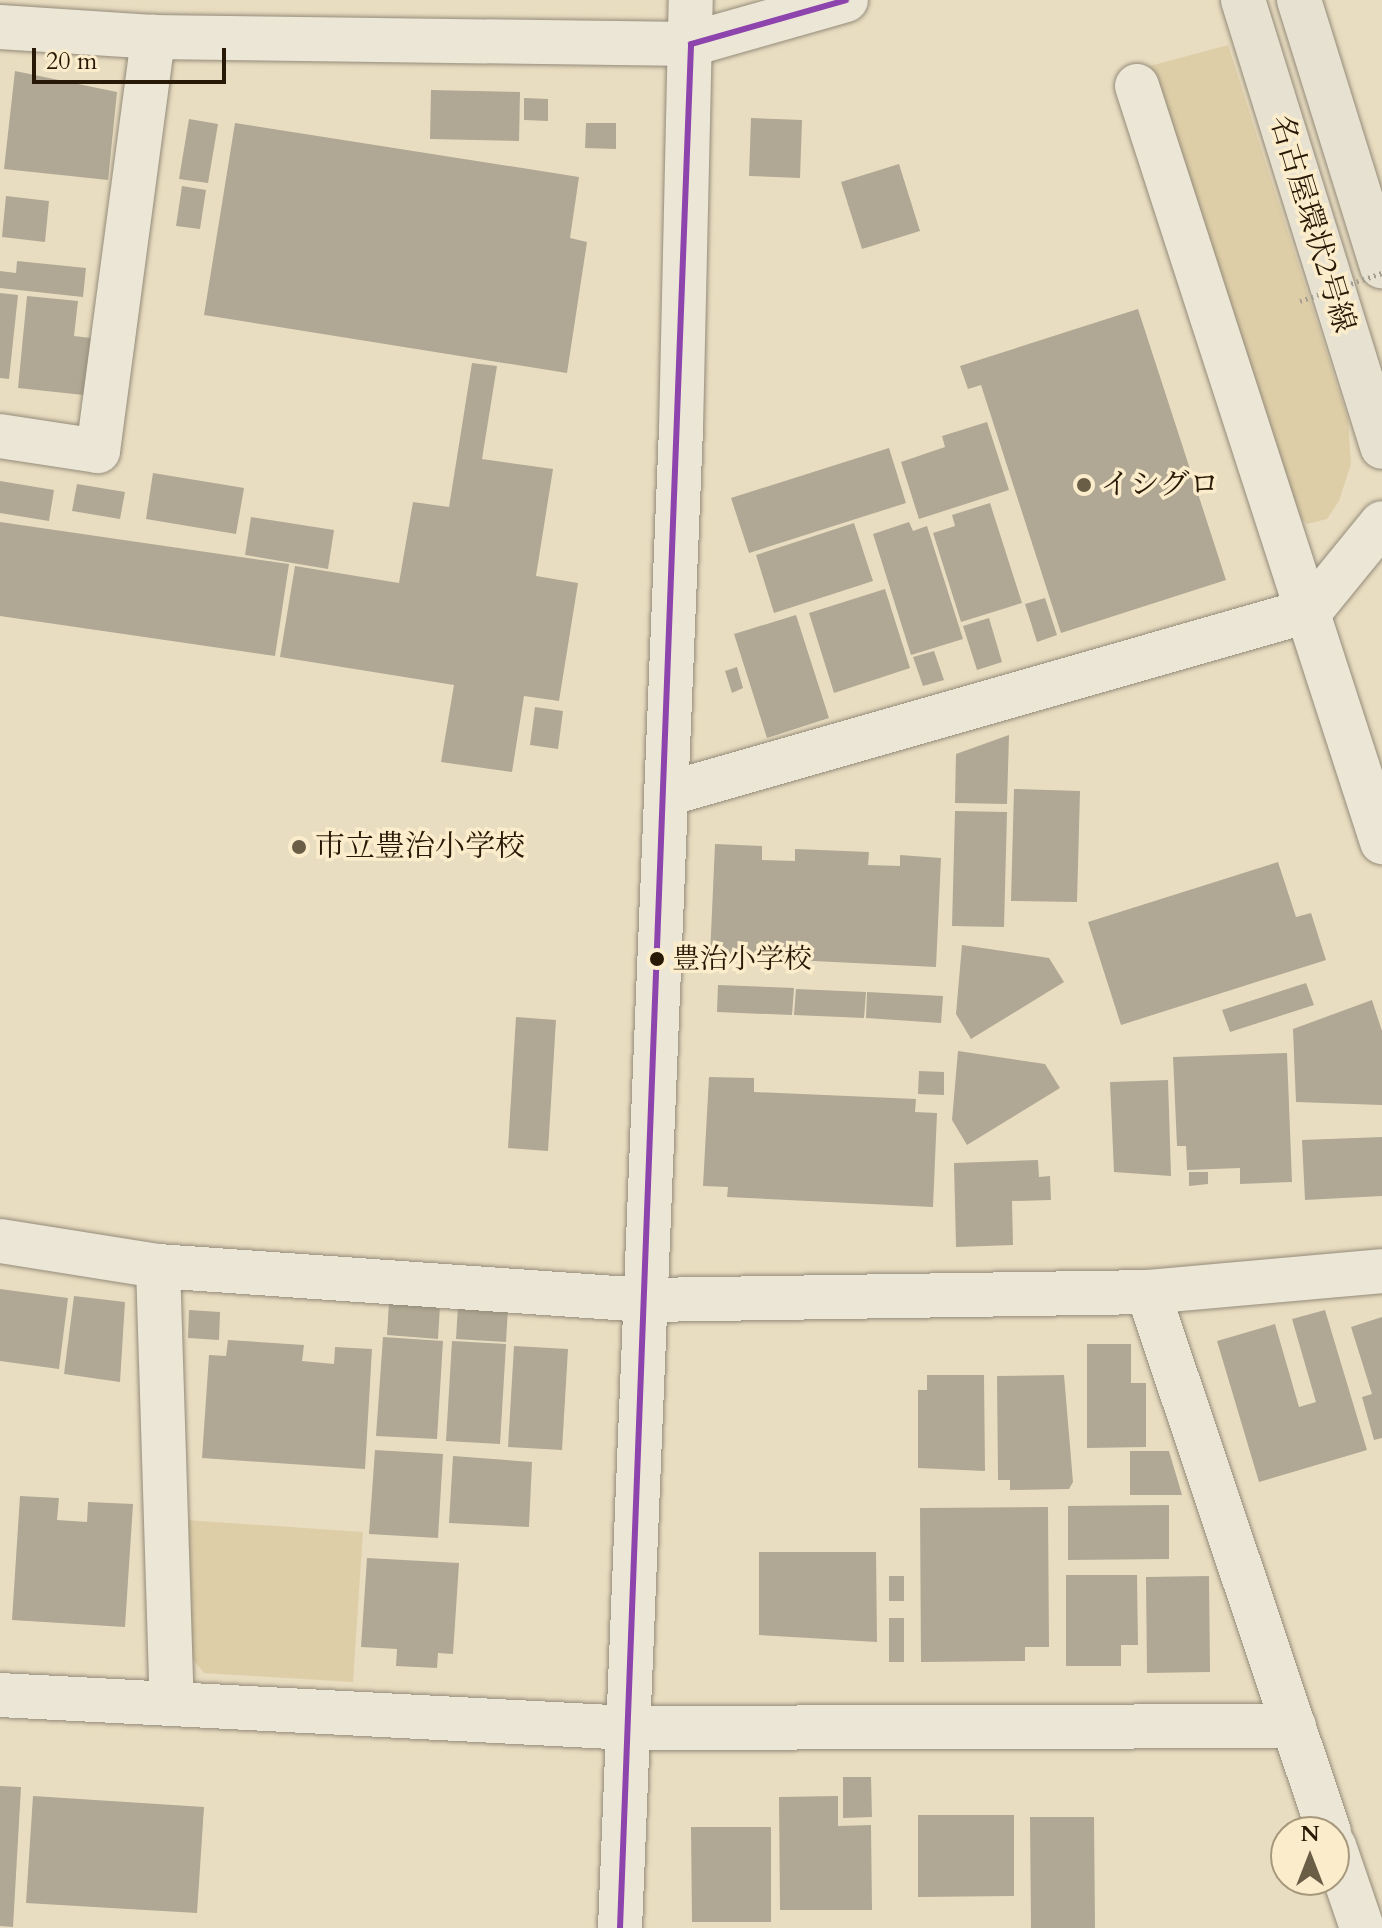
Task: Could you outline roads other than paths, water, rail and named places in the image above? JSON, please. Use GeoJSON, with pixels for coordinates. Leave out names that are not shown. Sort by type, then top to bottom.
{"type":"FeatureCollection","features":[{"type":"Feature","properties":{"kind":"highway","name":"名古屋環状2号線"},"geometry":{"type":"LineString","coordinates":[[1243,0],[1382,447]]}},
{"type":"Feature","properties":{"kind":"highway"},"geometry":{"type":"LineString","coordinates":[[1299,0],[1382,266]]}},
{"type":"Feature","properties":{"kind":"street"},"geometry":{"type":"LineString","coordinates":[[620,1928],[667,794],[691,0]]}},
{"type":"Feature","properties":{"kind":"street"},"geometry":{"type":"LineString","coordinates":[[0,27],[153,37],[691,44],[846,0]]}},
{"type":"Feature","properties":{"kind":"street"},"geometry":{"type":"LineString","coordinates":[[0,436],[98,451],[153,37]]}},
{"type":"Feature","properties":{"kind":"street"},"geometry":{"type":"LineString","coordinates":[[1137,86],[1311,610],[1382,842]]}},
{"type":"Feature","properties":{"kind":"street"},"geometry":{"type":"LineString","coordinates":[[667,794],[1311,610],[1382,523]]}},
{"type":"Feature","properties":{"kind":"street"},"geometry":{"type":"LineString","coordinates":[[0,1241],[158,1266],[647,1300],[1148,1292],[1382,1271]]}},
{"type":"Feature","properties":{"kind":"street"},"geometry":{"type":"LineString","coordinates":[[158,1266],[172,1704]]}},
{"type":"Feature","properties":{"kind":"street"},"geometry":{"type":"LineString","coordinates":[[1148,1292],[1324,1816]]}},
{"type":"Feature","properties":{"kind":"street"},"geometry":{"type":"LineString","coordinates":[[0,1695],[629,1728],[1294,1726]]}},
{"type":"Feature","properties":{"kind":"street"},"geometry":{"type":"LineString","coordinates":[[1350,1893],[1362,1928]]}},
{"type":"Feature","properties":{"kind":"place","name":"イシグロ"},"geometry":{"type":"Point","coordinates":[1084,485]}},
{"type":"Feature","properties":{"kind":"place","name":"市立豊治小学校"},"geometry":{"type":"Point","coordinates":[299,847]}},
{"type":"Feature","properties":{"kind":"place","name":"豊治小学校"},"geometry":{"type":"Point","coordinates":[657,959]}}]}
